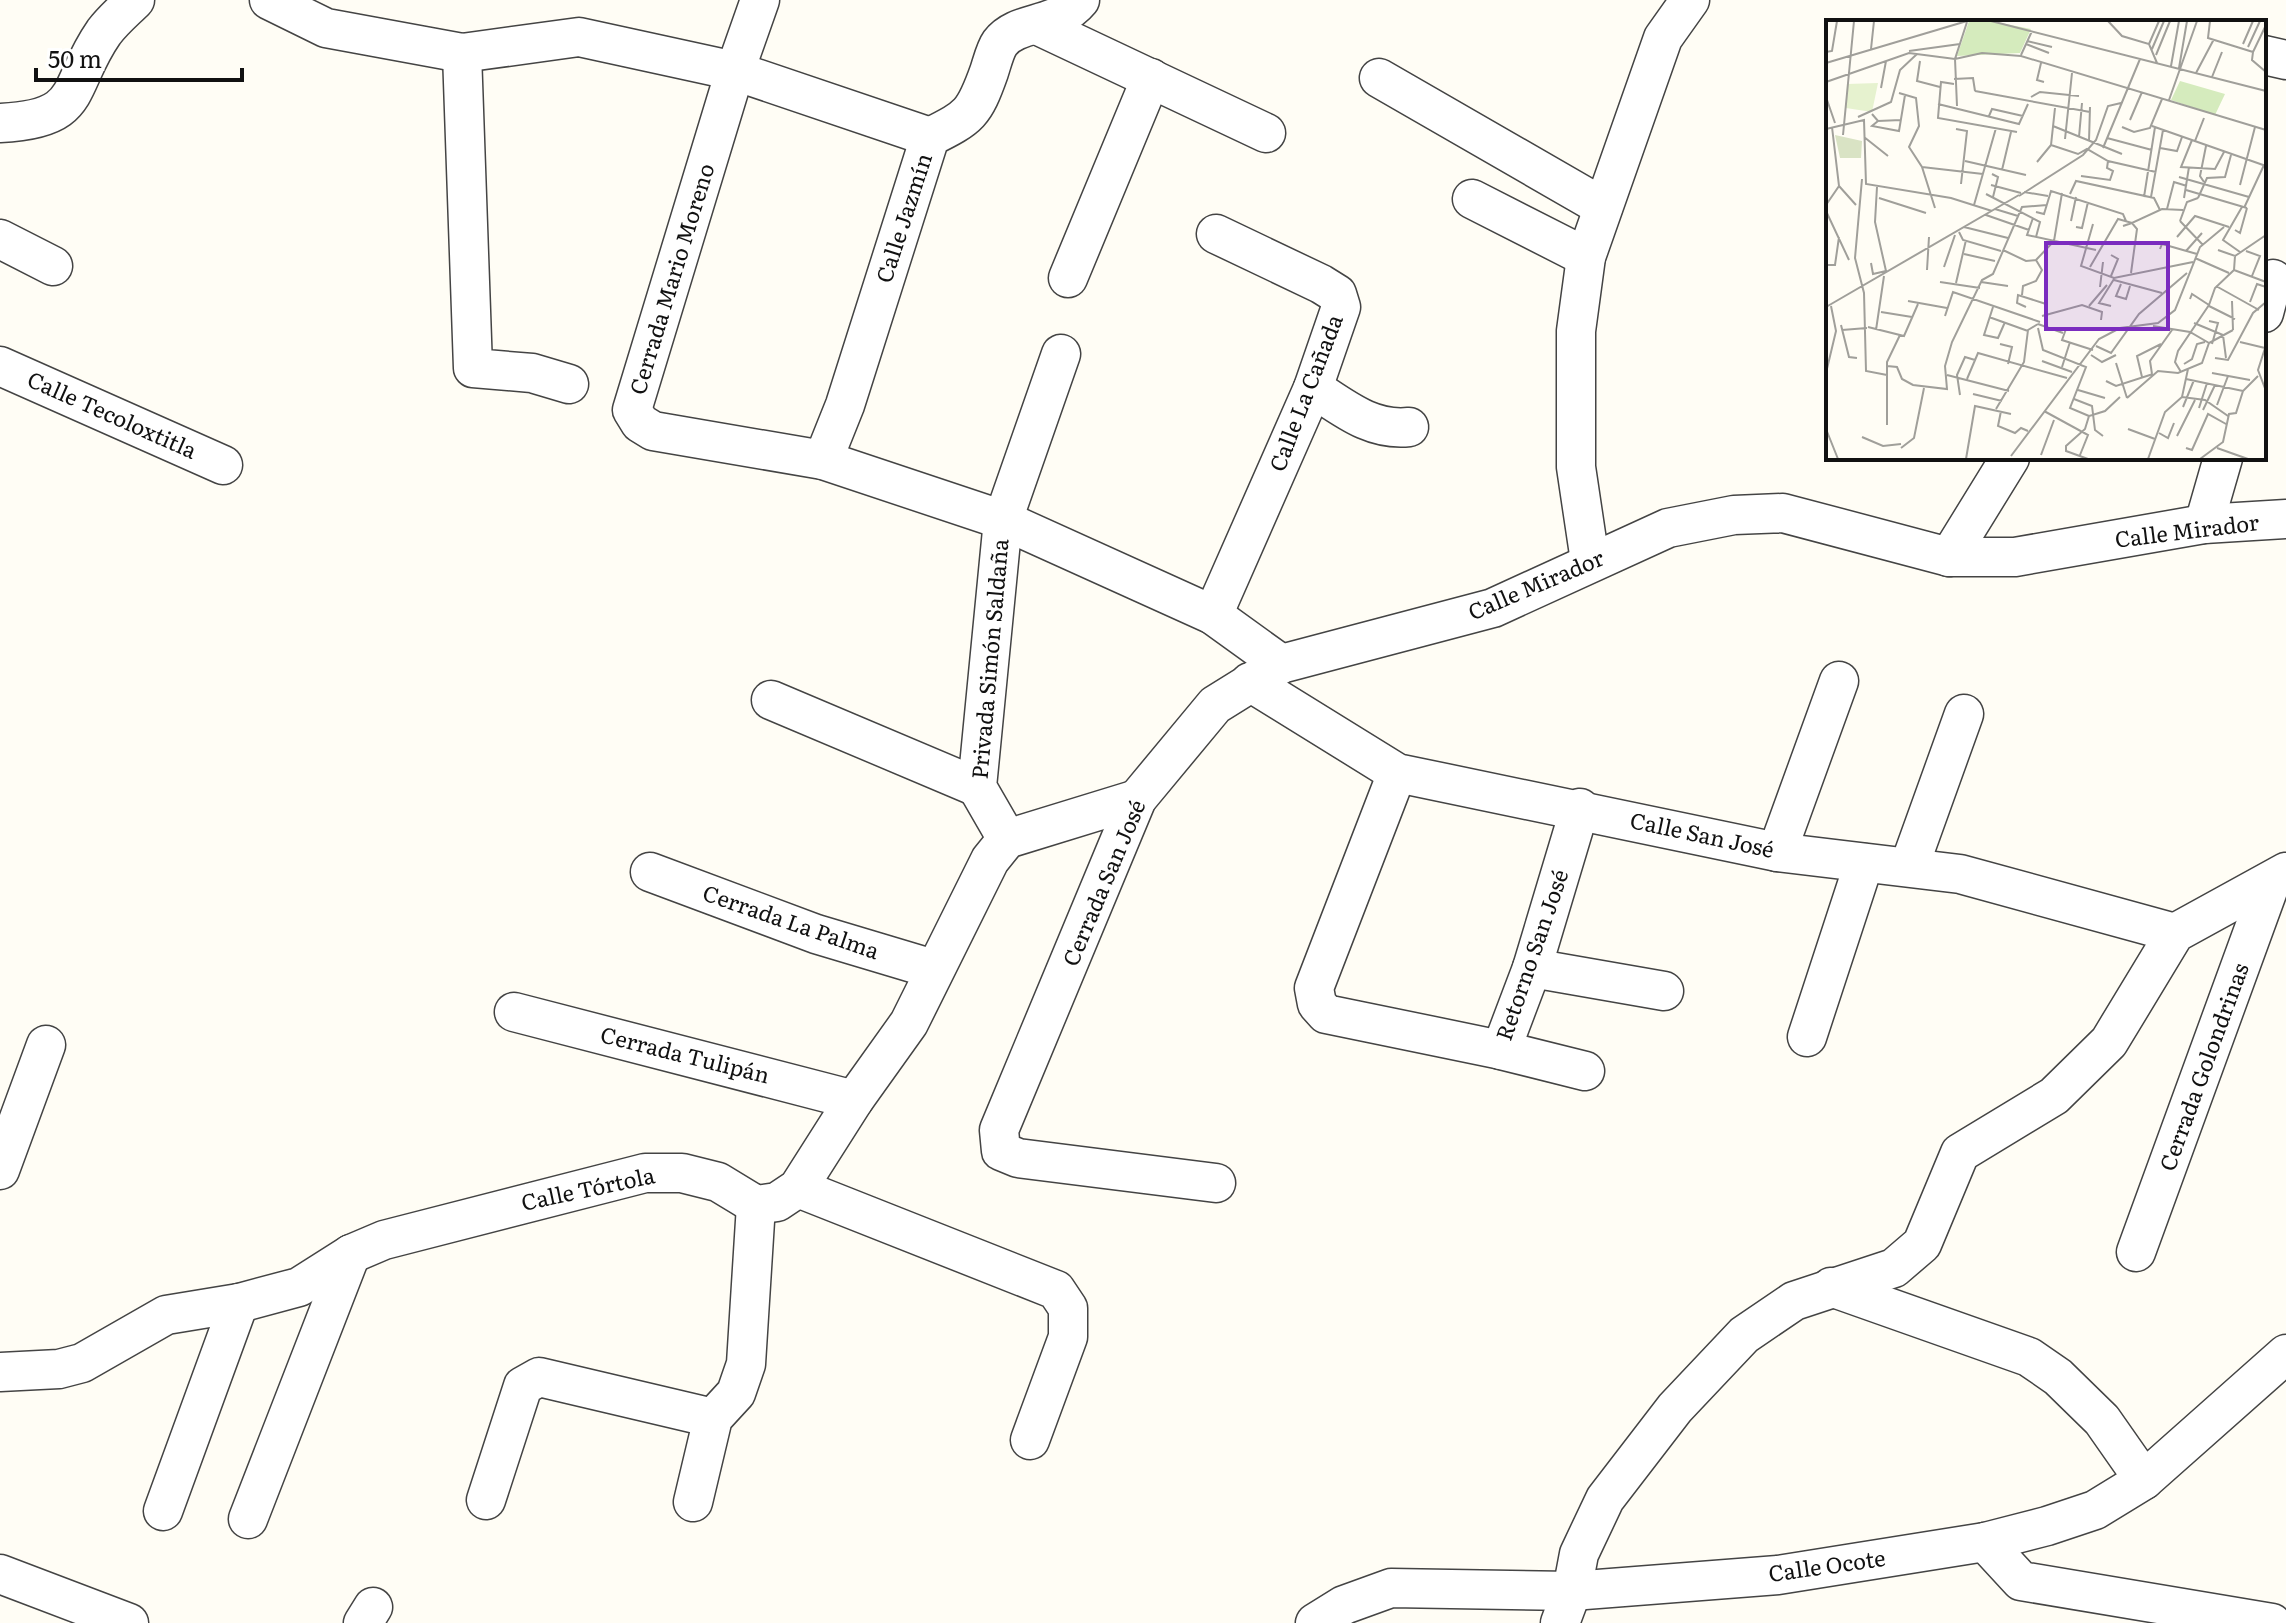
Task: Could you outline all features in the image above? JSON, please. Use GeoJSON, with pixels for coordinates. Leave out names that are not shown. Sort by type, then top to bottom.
{"type":"FeatureCollection","features":[{"type":"Feature","properties":{"kind":"street"},"geometry":{"type":"LineString","coordinates":[[0,123],[30,122],[60,110],[73,96],[104,33],[135,0]]}},
{"type":"Feature","properties":{"kind":"street"},"geometry":{"type":"LineString","coordinates":[[269,0],[326,28],[462,53],[579,37],[735,71],[930,137]]}},
{"type":"Feature","properties":{"kind":"street","name":"Cerrada Mario Moreno"},"geometry":{"type":"LineString","coordinates":[[760,0],[735,71],[632,410],[640,423],[672,436],[697,437],[823,460]]}},
{"type":"Feature","properties":{"kind":"street","name":"Calle Jazmín"},"geometry":{"type":"LineString","coordinates":[[823,460],[845,405],[930,137],[965,120],[979,101],[999,44],[1014,30],[1039,26],[1071,11],[1080,0]]}},
{"type":"Feature","properties":{"kind":"street"},"geometry":{"type":"LineString","coordinates":[[1590,561],[1576,467],[1576,331],[1586,257],[1663,38],[1690,0]]}},
{"type":"Feature","properties":{"kind":"street"},"geometry":{"type":"LineString","coordinates":[[1039,26],[1266,133]]}},
{"type":"Feature","properties":{"kind":"street"},"geometry":{"type":"LineString","coordinates":[[462,53],[473,368],[532,373],[569,384]]}},
{"type":"Feature","properties":{"kind":"street"},"geometry":{"type":"LineString","coordinates":[[2266,55],[2286,60]]}},
{"type":"Feature","properties":{"kind":"street"},"geometry":{"type":"LineString","coordinates":[[1068,278],[1151,78]]}},
{"type":"Feature","properties":{"kind":"street"},"geometry":{"type":"LineString","coordinates":[[1379,78],[1603,207]]}},
{"type":"Feature","properties":{"kind":"street"},"geometry":{"type":"LineString","coordinates":[[1472,199],[1586,257]]}},
{"type":"Feature","properties":{"kind":"street","name":"Calle La Cañada"},"geometry":{"type":"LineString","coordinates":[[1213,615],[1313,388],[1341,307],[1337,294],[1216,234]]}},
{"type":"Feature","properties":{"kind":"street"},"geometry":{"type":"LineString","coordinates":[[0,239],[53,266]]}},
{"type":"Feature","properties":{"kind":"street","name":"Privada Simón Saldaña"},"geometry":{"type":"LineString","coordinates":[[1007,839],[977,787],[1003,520],[1061,354]]}},
{"type":"Feature","properties":{"kind":"street","name":"Calle Tecoloxtitla"},"geometry":{"type":"LineString","coordinates":[[0,366],[223,465]]}},
{"type":"Feature","properties":{"kind":"street"},"geometry":{"type":"LineString","coordinates":[[1313,388],[1374,424],[1387,429],[1409,427]]}},
{"type":"Feature","properties":{"kind":"street"},"geometry":{"type":"LineString","coordinates":[[823,460],[1003,520],[1213,615],[1266,673]]}},
{"type":"Feature","properties":{"kind":"street"},"geometry":{"type":"LineString","coordinates":[[1949,557],[2009,460]]}},
{"type":"Feature","properties":{"kind":"street"},"geometry":{"type":"LineString","coordinates":[[2204,524],[2222,460]]}},
{"type":"Feature","properties":{"kind":"street","name":"Calle Mirador"},"geometry":{"type":"LineString","coordinates":[[1266,673],[1493,608],[1590,561],[1668,528],[1734,515],[1783,513],[1949,557],[2015,557],[2204,524],[2286,519]]}},
{"type":"Feature","properties":{"kind":"street","name":"Calle San José"},"geometry":{"type":"LineString","coordinates":[[1266,673],[1397,773],[1580,808],[1777,852],[1960,874],[2175,933]]}},
{"type":"Feature","properties":{"kind":"street","name":"Cerrada San José"},"geometry":{"type":"LineString","coordinates":[[1216,1183],[1018,1158],[1001,1151],[999,1130],[1137,799],[1215,705],[1266,673]]}},
{"type":"Feature","properties":{"kind":"street"},"geometry":{"type":"LineString","coordinates":[[1777,852],[1839,681]]}},
{"type":"Feature","properties":{"kind":"street"},"geometry":{"type":"LineString","coordinates":[[771,700],[977,787]]}},
{"type":"Feature","properties":{"kind":"street"},"geometry":{"type":"LineString","coordinates":[[1909,867],[1964,714]]}},
{"type":"Feature","properties":{"kind":"street","name":"Retorno San José"},"geometry":{"type":"LineString","coordinates":[[1397,773],[1314,988],[1317,1004],[1326,1014],[1501,1050],[1532,968],[1580,808]]}},
{"type":"Feature","properties":{"kind":"street"},"geometry":{"type":"LineString","coordinates":[[693,1502],[713,1418],[736,1393],[746,1364],[756,1205],[777,1202],[798,1188],[854,1100],[909,1023],[933,969],[990,860],[1007,839],[1137,799]]}},
{"type":"Feature","properties":{"kind":"street"},"geometry":{"type":"LineString","coordinates":[[1807,1037],[1864,863]]}},
{"type":"Feature","properties":{"kind":"street","name":"Cerrada La Palma"},"geometry":{"type":"LineString","coordinates":[[650,872],[816,934],[933,969]]}},
{"type":"Feature","properties":{"kind":"street"},"geometry":{"type":"LineString","coordinates":[[1566,1607],[1579,1554],[1605,1499],[1675,1408],[1744,1335],[1794,1301],[1894,1268],[1922,1244],[1960,1153],[2054,1096],[2109,1042],[2175,933],[2278,877]]}},
{"type":"Feature","properties":{"kind":"street","name":"Cerrada Golondrinas"},"geometry":{"type":"LineString","coordinates":[[2136,1252],[2278,877]]}},
{"type":"Feature","properties":{"kind":"street"},"geometry":{"type":"LineString","coordinates":[[1532,968],[1664,991]]}},
{"type":"Feature","properties":{"kind":"street","name":"Cerrada Tulipán"},"geometry":{"type":"LineString","coordinates":[[514,1012],[854,1100]]}},
{"type":"Feature","properties":{"kind":"street"},"geometry":{"type":"LineString","coordinates":[[1,1160],[46,1045]]}},
{"type":"Feature","properties":{"kind":"street"},"geometry":{"type":"LineString","coordinates":[[1501,1050],[1585,1071]]}},
{"type":"Feature","properties":{"kind":"street","name":"Calle Tórtola"},"geometry":{"type":"LineString","coordinates":[[0,1372],[59,1369],[82,1363],[166,1315],[239,1303],[299,1287],[351,1254],[425,1227],[645,1173],[682,1173],[718,1182],[756,1205]]}},
{"type":"Feature","properties":{"kind":"street"},"geometry":{"type":"LineString","coordinates":[[798,1188],[1056,1290],[1068,1308],[1068,1337],[1030,1440]]}},
{"type":"Feature","properties":{"kind":"street"},"geometry":{"type":"LineString","coordinates":[[248,1519],[351,1254]]}},
{"type":"Feature","properties":{"kind":"street"},"geometry":{"type":"LineString","coordinates":[[1831,1287],[2029,1357],[2058,1377],[2102,1420],[2144,1480]]}},
{"type":"Feature","properties":{"kind":"street"},"geometry":{"type":"LineString","coordinates":[[163,1511],[239,1303]]}},
{"type":"Feature","properties":{"kind":"street","name":"Calle Ocote"},"geometry":{"type":"LineString","coordinates":[[1315,1623],[1344,1605],[1391,1588],[1566,1607],[1985,1542],[2095,1510],[2144,1480],[2286,1354]]}},
{"type":"Feature","properties":{"kind":"street"},"geometry":{"type":"LineString","coordinates":[[486,1500],[523,1386],[539,1377],[713,1418]]}},
{"type":"Feature","properties":{"kind":"street"},"geometry":{"type":"LineString","coordinates":[[1985,1542],[2021,1581],[2272,1623]]}},
{"type":"Feature","properties":{"kind":"street"},"geometry":{"type":"LineString","coordinates":[[0,1574],[129,1623]]}}]}
